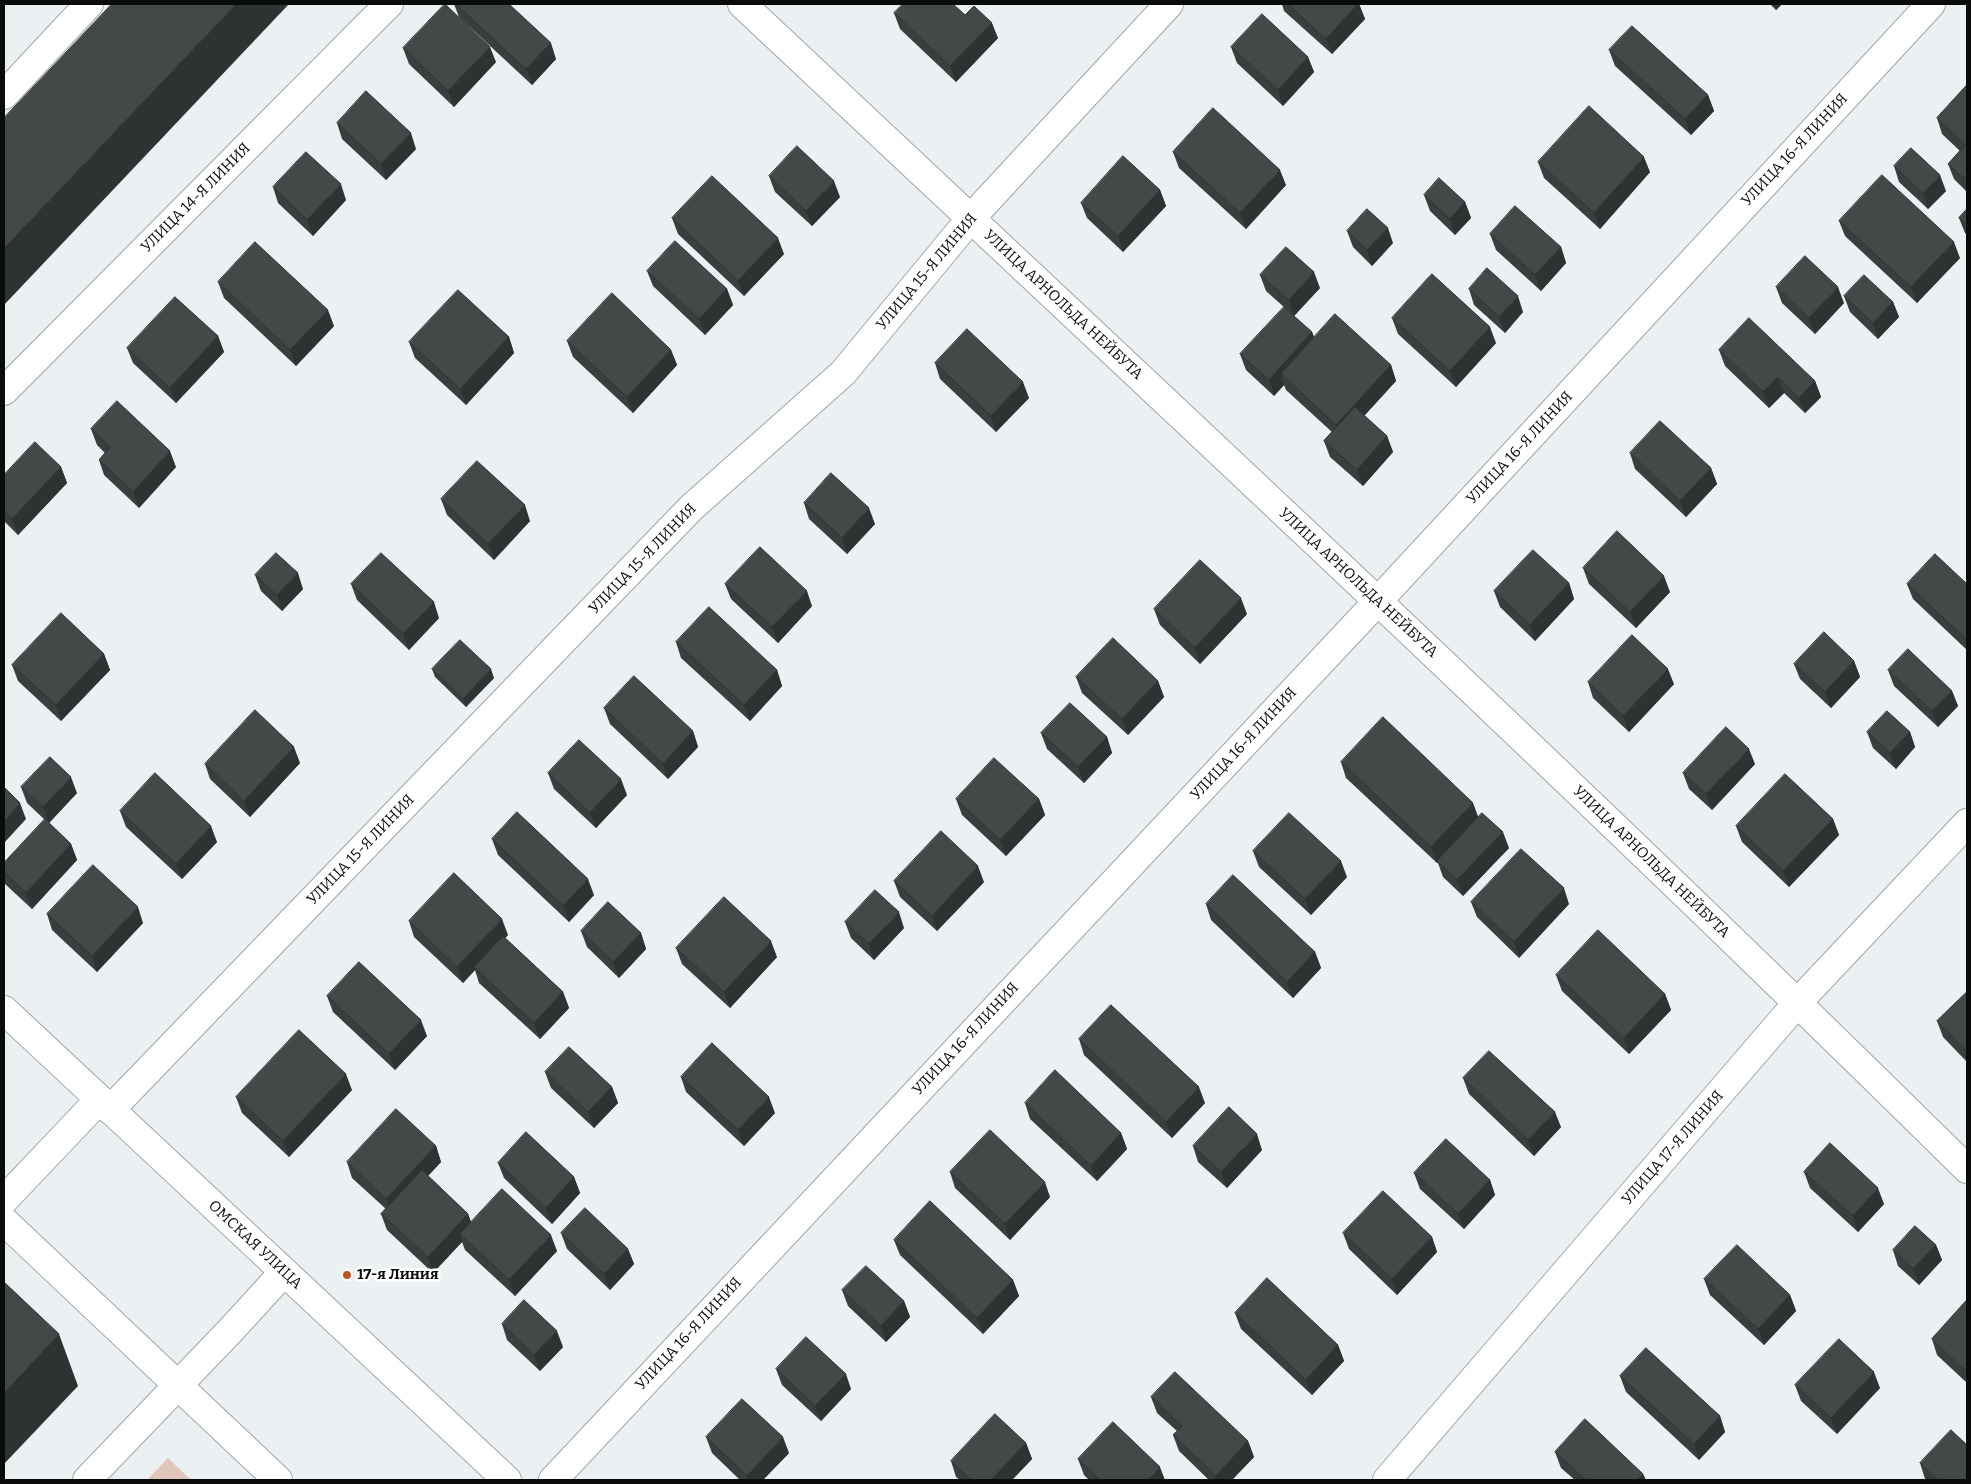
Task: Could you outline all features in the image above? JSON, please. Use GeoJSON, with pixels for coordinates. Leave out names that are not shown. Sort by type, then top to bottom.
{"type":"FeatureCollection","features":[{"type":"Feature","properties":{"kind":"street"},"geometry":{"type":"LineString","coordinates":[[4,93],[89,4]]}},
{"type":"Feature","properties":{"kind":"street","name":"УЛИЦА 14-Я ЛИНИЯ"},"geometry":{"type":"LineString","coordinates":[[8,379],[389,4]]}},
{"type":"Feature","properties":{"kind":"street","name":"УЛИЦА АРНОЛЬДА НЕЙБУТА"},"geometry":{"type":"LineString","coordinates":[[742,4],[1378,601],[1798,1002],[1967,1170]]}},
{"type":"Feature","properties":{"kind":"street","name":"УЛИЦА 15-Я ЛИНИЯ"},"geometry":{"type":"LineString","coordinates":[[4,1200],[105,1105],[691,508],[843,373],[971,218],[1169,4]]}},
{"type":"Feature","properties":{"kind":"street","name":"УЛИЦА 16-Я ЛИНИЯ"},"geometry":{"type":"LineString","coordinates":[[553,1480],[1378,601],[1931,4]]}},
{"type":"Feature","properties":{"kind":"street","name":"УЛИЦА 17-Я ЛИНИЯ"},"geometry":{"type":"LineString","coordinates":[[1387,1480],[1798,1002],[1967,823]]}},
{"type":"Feature","properties":{"kind":"street","name":"ОМСКАЯ УЛИЦА"},"geometry":{"type":"LineString","coordinates":[[4,1010],[507,1480]]}},
{"type":"Feature","properties":{"kind":"street"},"geometry":{"type":"LineString","coordinates":[[4,1221],[278,1480]]}},
{"type":"Feature","properties":{"kind":"street"},"geometry":{"type":"LineString","coordinates":[[87,1480],[284,1272]]}},
{"type":"Feature","properties":{"kind":"shaded area"},"geometry":{"type":"Polygon","coordinates":[[[168,1458],[191,1480],[147,1480],[168,1458]]]}},
{"type":"Feature","properties":{"kind":"building"},"geometry":{"type":"Polygon","coordinates":[[[112,4],[236,4],[4,248],[4,118],[112,4]]]}},
{"type":"Feature","properties":{"kind":"building"},"geometry":{"type":"Polygon","coordinates":[[[445,4],[490,47],[448,91],[403,48],[445,4]]]}},
{"type":"Feature","properties":{"kind":"building"},"geometry":{"type":"Polygon","coordinates":[[[456,4],[509,4],[551,43],[526,69],[456,4]]]}},
{"type":"Feature","properties":{"kind":"building"},"geometry":{"type":"Polygon","coordinates":[[[903,4],[953,4],[965,15],[974,6],[992,23],[950,66],[894,13],[903,4]]]}},
{"type":"Feature","properties":{"kind":"building"},"geometry":{"type":"Polygon","coordinates":[[[1288,4],[1358,4],[1326,39],[1288,4]]]}},
{"type":"Feature","properties":{"kind":"building"},"geometry":{"type":"Polygon","coordinates":[[[1262,14],[1308,57],[1278,90],[1231,47],[1262,14]]]}},
{"type":"Feature","properties":{"kind":"building"},"geometry":{"type":"Polygon","coordinates":[[[1632,26],[1708,95],[1685,119],[1609,50],[1632,26]]]}},
{"type":"Feature","properties":{"kind":"building"},"geometry":{"type":"Polygon","coordinates":[[[1967,85],[1967,181],[1948,164],[1965,145],[1937,118],[1967,85]]]}},
{"type":"Feature","properties":{"kind":"building"},"geometry":{"type":"Polygon","coordinates":[[[366,91],[411,133],[381,164],[337,123],[366,91]]]}},
{"type":"Feature","properties":{"kind":"building"},"geometry":{"type":"Polygon","coordinates":[[[1589,106],[1644,157],[1594,213],[1538,162],[1589,106]]]}},
{"type":"Feature","properties":{"kind":"building"},"geometry":{"type":"Polygon","coordinates":[[[1213,108],[1280,170],[1240,213],[1173,152],[1213,108]]]}},
{"type":"Feature","properties":{"kind":"building"},"geometry":{"type":"Polygon","coordinates":[[[797,146],[834,181],[806,211],[769,176],[797,146]]]}},
{"type":"Feature","properties":{"kind":"building"},"geometry":{"type":"Polygon","coordinates":[[[1911,148],[1940,175],[1923,194],[1894,166],[1911,148]]]}},
{"type":"Feature","properties":{"kind":"building"},"geometry":{"type":"Polygon","coordinates":[[[306,152],[341,184],[307,220],[273,187],[306,152]]]}},
{"type":"Feature","properties":{"kind":"building"},"geometry":{"type":"Polygon","coordinates":[[[1123,156],[1160,190],[1118,236],[1081,203],[1123,156]]]}},
{"type":"Feature","properties":{"kind":"building"},"geometry":{"type":"Polygon","coordinates":[[[1882,175],[1954,242],[1911,287],[1839,221],[1882,175]]]}},
{"type":"Feature","properties":{"kind":"building"},"geometry":{"type":"Polygon","coordinates":[[[712,176],[778,238],[738,281],[672,218],[712,176]]]}},
{"type":"Feature","properties":{"kind":"building"},"geometry":{"type":"Polygon","coordinates":[[[1439,178],[1465,202],[1450,219],[1424,195],[1439,178]]]}},
{"type":"Feature","properties":{"kind":"building"},"geometry":{"type":"Polygon","coordinates":[[[1515,206],[1561,247],[1535,275],[1490,234],[1515,206]]]}},
{"type":"Feature","properties":{"kind":"building"},"geometry":{"type":"Polygon","coordinates":[[[1367,209],[1388,228],[1367,250],[1347,231],[1367,209]]]}},
{"type":"Feature","properties":{"kind":"building"},"geometry":{"type":"Polygon","coordinates":[[[1967,209],[1967,225],[1959,218],[1967,209]]]}},
{"type":"Feature","properties":{"kind":"building"},"geometry":{"type":"Polygon","coordinates":[[[675,241],[727,289],[699,319],[647,271],[675,241]]]}},
{"type":"Feature","properties":{"kind":"building"},"geometry":{"type":"Polygon","coordinates":[[[255,242],[328,310],[290,350],[218,282],[255,242]]]}},
{"type":"Feature","properties":{"kind":"building"},"geometry":{"type":"Polygon","coordinates":[[[1286,247],[1314,272],[1289,300],[1260,275],[1286,247]]]}},
{"type":"Feature","properties":{"kind":"building"},"geometry":{"type":"Polygon","coordinates":[[[1805,256],[1838,287],[1809,318],[1776,287],[1805,256]]]}},
{"type":"Feature","properties":{"kind":"building"},"geometry":{"type":"Polygon","coordinates":[[[1487,268],[1518,296],[1499,317],[1469,289],[1487,268]]]}},
{"type":"Feature","properties":{"kind":"building"},"geometry":{"type":"Polygon","coordinates":[[[1432,274],[1490,327],[1450,371],[1392,318],[1432,274]]]}},
{"type":"Feature","properties":{"kind":"building"},"geometry":{"type":"Polygon","coordinates":[[[1864,275],[1893,302],[1873,323],[1844,296],[1864,275]]]}},
{"type":"Feature","properties":{"kind":"building"},"geometry":{"type":"Polygon","coordinates":[[[458,290],[509,337],[460,389],[409,342],[458,290]]]}},
{"type":"Feature","properties":{"kind":"building"},"geometry":{"type":"Polygon","coordinates":[[[612,293],[671,350],[627,397],[567,341],[612,293]]]}},
{"type":"Feature","properties":{"kind":"building"},"geometry":{"type":"Polygon","coordinates":[[[175,297],[218,336],[170,388],[127,348],[175,297]]]}},
{"type":"Feature","properties":{"kind":"building"},"geometry":{"type":"Polygon","coordinates":[[[1284,307],[1312,332],[1269,380],[1240,354],[1284,307]]]}},
{"type":"Feature","properties":{"kind":"building"},"geometry":{"type":"Polygon","coordinates":[[[1335,314],[1391,365],[1336,425],[1281,374],[1335,314]]]}},
{"type":"Feature","properties":{"kind":"building"},"geometry":{"type":"Polygon","coordinates":[[[1749,318],[1815,381],[1799,398],[1778,377],[1763,392],[1719,350],[1749,318]]]}},
{"type":"Feature","properties":{"kind":"building"},"geometry":{"type":"Polygon","coordinates":[[[967,329],[1023,382],[991,416],[935,363],[967,329]]]}},
{"type":"Feature","properties":{"kind":"building"},"geometry":{"type":"Polygon","coordinates":[[[117,401],[170,451],[133,492],[99,460],[110,447],[91,429],[117,401]]]}},
{"type":"Feature","properties":{"kind":"building"},"geometry":{"type":"Polygon","coordinates":[[[1355,407],[1387,436],[1357,470],[1324,441],[1355,407]]]}},
{"type":"Feature","properties":{"kind":"building"},"geometry":{"type":"Polygon","coordinates":[[[1660,421],[1711,468],[1680,501],[1630,453],[1660,421]]]}},
{"type":"Feature","properties":{"kind":"building"},"geometry":{"type":"Polygon","coordinates":[[[35,442],[61,467],[12,519],[4,511],[4,475],[35,442]]]}},
{"type":"Feature","properties":{"kind":"building"},"geometry":{"type":"Polygon","coordinates":[[[477,461],[525,505],[488,544],[441,499],[477,461]]]}},
{"type":"Feature","properties":{"kind":"building"},"geometry":{"type":"Polygon","coordinates":[[[831,473],[869,508],[842,538],[804,503],[831,473]]]}},
{"type":"Feature","properties":{"kind":"building"},"geometry":{"type":"Polygon","coordinates":[[[1617,531],[1664,576],[1630,612],[1583,568],[1617,531]]]}},
{"type":"Feature","properties":{"kind":"building"},"geometry":{"type":"Polygon","coordinates":[[[760,547],[807,591],[772,627],[725,584],[760,547]]]}},
{"type":"Feature","properties":{"kind":"building"},"geometry":{"type":"Polygon","coordinates":[[[1533,550],[1569,583],[1530,625],[1494,591],[1533,550]]]}},
{"type":"Feature","properties":{"kind":"building"},"geometry":{"type":"Polygon","coordinates":[[[276,553],[298,573],[277,595],[255,575],[276,553]]]}},
{"type":"Feature","properties":{"kind":"building"},"geometry":{"type":"Polygon","coordinates":[[[381,553],[434,602],[403,634],[351,584],[381,553]]]}},
{"type":"Feature","properties":{"kind":"building"},"geometry":{"type":"Polygon","coordinates":[[[1935,554],[1967,584],[1967,640],[1907,584],[1935,554]]]}},
{"type":"Feature","properties":{"kind":"building"},"geometry":{"type":"Polygon","coordinates":[[[1200,560],[1241,598],[1195,648],[1154,609],[1200,560]]]}},
{"type":"Feature","properties":{"kind":"building"},"geometry":{"type":"Polygon","coordinates":[[[709,607],[777,670],[744,705],[676,642],[709,607]]]}},
{"type":"Feature","properties":{"kind":"building"},"geometry":{"type":"Polygon","coordinates":[[[61,613],[104,654],[56,705],[12,665],[61,613]]]}},
{"type":"Feature","properties":{"kind":"building"},"geometry":{"type":"Polygon","coordinates":[[[1824,632],[1854,661],[1825,692],[1794,664],[1824,632]]]}},
{"type":"Feature","properties":{"kind":"building"},"geometry":{"type":"Polygon","coordinates":[[[1632,635],[1668,669],[1623,716],[1588,682],[1632,635]]]}},
{"type":"Feature","properties":{"kind":"building"},"geometry":{"type":"Polygon","coordinates":[[[1113,638],[1158,681],[1122,719],[1076,677],[1113,638]]]}},
{"type":"Feature","properties":{"kind":"building"},"geometry":{"type":"Polygon","coordinates":[[[460,640],[491,669],[463,699],[432,669],[460,640]]]}},
{"type":"Feature","properties":{"kind":"building"},"geometry":{"type":"Polygon","coordinates":[[[1908,649],[1952,691],[1932,711],[1888,670],[1908,649]]]}},
{"type":"Feature","properties":{"kind":"building"},"geometry":{"type":"Polygon","coordinates":[[[634,676],[693,731],[663,764],[604,708],[634,676]]]}},
{"type":"Feature","properties":{"kind":"building"},"geometry":{"type":"Polygon","coordinates":[[[1070,703],[1107,737],[1078,767],[1041,733],[1070,703]]]}},
{"type":"Feature","properties":{"kind":"building"},"geometry":{"type":"Polygon","coordinates":[[[255,710],[294,747],[244,801],[205,764],[255,710]]]}},
{"type":"Feature","properties":{"kind":"building"},"geometry":{"type":"Polygon","coordinates":[[[1887,711],[1910,732],[1890,753],[1867,732],[1887,711]]]}},
{"type":"Feature","properties":{"kind":"building"},"geometry":{"type":"Polygon","coordinates":[[[1383,717],[1473,803],[1431,847],[1341,762],[1383,717]]]}},
{"type":"Feature","properties":{"kind":"building"},"geometry":{"type":"Polygon","coordinates":[[[1726,727],[1749,749],[1706,794],[1683,773],[1726,727]]]}},
{"type":"Feature","properties":{"kind":"building"},"geometry":{"type":"Polygon","coordinates":[[[579,740],[621,779],[590,813],[548,773],[579,740]]]}},
{"type":"Feature","properties":{"kind":"building"},"geometry":{"type":"Polygon","coordinates":[[[50,757],[71,777],[43,807],[21,787],[50,757]]]}},
{"type":"Feature","properties":{"kind":"building"},"geometry":{"type":"Polygon","coordinates":[[[994,758],[1039,799],[1000,840],[956,799],[994,758]]]}},
{"type":"Feature","properties":{"kind":"building"},"geometry":{"type":"Polygon","coordinates":[[[155,773],[211,826],[176,864],[120,811],[155,773]]]}},
{"type":"Feature","properties":{"kind":"building"},"geometry":{"type":"Polygon","coordinates":[[[1785,774],[1833,819],[1783,871],[1736,826],[1785,774]]]}},
{"type":"Feature","properties":{"kind":"building"},"geometry":{"type":"Polygon","coordinates":[[[4,787],[20,803],[4,821],[4,787]]]}},
{"type":"Feature","properties":{"kind":"building"},"geometry":{"type":"Polygon","coordinates":[[[517,812],[588,879],[563,906],[492,839],[517,812]]]}},
{"type":"Feature","properties":{"kind":"building"},"geometry":{"type":"Polygon","coordinates":[[[1289,813],[1341,861],[1305,899],[1253,851],[1289,813]]]}},
{"type":"Feature","properties":{"kind":"building"},"geometry":{"type":"Polygon","coordinates":[[[1482,813],[1503,832],[1457,880],[1437,861],[1482,813]]]}},
{"type":"Feature","properties":{"kind":"building"},"geometry":{"type":"Polygon","coordinates":[[[45,819],[71,844],[26,893],[4,872],[4,863],[45,819]]]}},
{"type":"Feature","properties":{"kind":"building"},"geometry":{"type":"Polygon","coordinates":[[[941,831],[978,866],[932,916],[894,881],[941,831]]]}},
{"type":"Feature","properties":{"kind":"building"},"geometry":{"type":"Polygon","coordinates":[[[1521,849],[1564,888],[1514,942],[1471,902],[1521,849]]]}},
{"type":"Feature","properties":{"kind":"building"},"geometry":{"type":"Polygon","coordinates":[[[93,865],[138,907],[92,956],[47,914],[93,865]]]}},
{"type":"Feature","properties":{"kind":"building"},"geometry":{"type":"Polygon","coordinates":[[[454,873],[502,919],[457,967],[409,921],[454,873]]]}},
{"type":"Feature","properties":{"kind":"building"},"geometry":{"type":"Polygon","coordinates":[[[1233,875],[1315,952],[1287,982],[1206,904],[1233,875]]]}},
{"type":"Feature","properties":{"kind":"building"},"geometry":{"type":"Polygon","coordinates":[[[875,890],[899,912],[869,944],[845,922],[875,890]]]}},
{"type":"Feature","properties":{"kind":"building"},"geometry":{"type":"Polygon","coordinates":[[[724,897],[771,941],[724,992],[676,948],[724,897]]]}},
{"type":"Feature","properties":{"kind":"building"},"geometry":{"type":"Polygon","coordinates":[[[608,902],[641,933],[613,962],[581,931],[608,902]]]}},
{"type":"Feature","properties":{"kind":"building"},"geometry":{"type":"Polygon","coordinates":[[[1598,930],[1665,994],[1624,1038],[1556,975],[1598,930]]]}},
{"type":"Feature","properties":{"kind":"building"},"geometry":{"type":"Polygon","coordinates":[[[503,936],[563,992],[534,1023],[474,967],[503,936]]]}},
{"type":"Feature","properties":{"kind":"building"},"geometry":{"type":"Polygon","coordinates":[[[359,962],[421,1020],[389,1054],[327,996],[359,962]]]}},
{"type":"Feature","properties":{"kind":"building"},"geometry":{"type":"Polygon","coordinates":[[[1967,992],[1967,1052],[1937,1021],[1967,992]]]}},
{"type":"Feature","properties":{"kind":"building"},"geometry":{"type":"Polygon","coordinates":[[[1111,1005],[1199,1087],[1166,1122],[1079,1039],[1111,1005]]]}},
{"type":"Feature","properties":{"kind":"building"},"geometry":{"type":"Polygon","coordinates":[[[299,1030],[346,1074],[283,1141],[236,1097],[299,1030]]]}},
{"type":"Feature","properties":{"kind":"building"},"geometry":{"type":"Polygon","coordinates":[[[712,1043],[769,1097],[738,1130],[681,1077],[712,1043]]]}},
{"type":"Feature","properties":{"kind":"building"},"geometry":{"type":"Polygon","coordinates":[[[569,1047],[612,1087],[588,1112],[545,1072],[569,1047]]]}},
{"type":"Feature","properties":{"kind":"building"},"geometry":{"type":"Polygon","coordinates":[[[1489,1051],[1555,1112],[1528,1140],[1463,1078],[1489,1051]]]}},
{"type":"Feature","properties":{"kind":"building"},"geometry":{"type":"Polygon","coordinates":[[[1055,1070],[1121,1133],[1091,1166],[1025,1103],[1055,1070]]]}},
{"type":"Feature","properties":{"kind":"building"},"geometry":{"type":"Polygon","coordinates":[[[1229,1107],[1257,1134],[1221,1172],[1193,1146],[1229,1107]]]}},
{"type":"Feature","properties":{"kind":"building"},"geometry":{"type":"Polygon","coordinates":[[[396,1109],[436,1146],[386,1199],[347,1162],[396,1109]]]}},
{"type":"Feature","properties":{"kind":"building"},"geometry":{"type":"Polygon","coordinates":[[[990,1130],[1045,1182],[1005,1224],[950,1172],[990,1130]]]}},
{"type":"Feature","properties":{"kind":"building"},"geometry":{"type":"Polygon","coordinates":[[[526,1132],[574,1177],[546,1208],[498,1163],[526,1132]]]}},
{"type":"Feature","properties":{"kind":"building"},"geometry":{"type":"Polygon","coordinates":[[[1446,1139],[1490,1180],[1458,1214],[1414,1173],[1446,1139]]]}},
{"type":"Feature","properties":{"kind":"building"},"geometry":{"type":"Polygon","coordinates":[[[1830,1143],[1878,1188],[1853,1216],[1804,1172],[1830,1143]]]}},
{"type":"Feature","properties":{"kind":"building"},"geometry":{"type":"Polygon","coordinates":[[[422,1170],[468,1214],[428,1257],[381,1214],[422,1170]]]}},
{"type":"Feature","properties":{"kind":"building"},"geometry":{"type":"Polygon","coordinates":[[[502,1189],[551,1235],[509,1280],[460,1234],[502,1189]]]}},
{"type":"Feature","properties":{"kind":"building"},"geometry":{"type":"Polygon","coordinates":[[[1383,1191],[1432,1237],[1392,1279],[1343,1233],[1383,1191]]]}},
{"type":"Feature","properties":{"kind":"building"},"geometry":{"type":"Polygon","coordinates":[[[930,1201],[1013,1280],[977,1318],[894,1240],[930,1201]]]}},
{"type":"Feature","properties":{"kind":"building"},"geometry":{"type":"Polygon","coordinates":[[[585,1208],[628,1249],[604,1274],[561,1233],[585,1208]]]}},
{"type":"Feature","properties":{"kind":"building"},"geometry":{"type":"Polygon","coordinates":[[[1915,1226],[1936,1245],[1913,1269],[1893,1250],[1915,1226]]]}},
{"type":"Feature","properties":{"kind":"building"},"geometry":{"type":"Polygon","coordinates":[[[1737,1245],[1790,1295],[1758,1329],[1704,1279],[1737,1245]]]}},
{"type":"Feature","properties":{"kind":"building"},"geometry":{"type":"Polygon","coordinates":[[[866,1266],[904,1301],[881,1326],[842,1290],[866,1266]]]}},
{"type":"Feature","properties":{"kind":"building"},"geometry":{"type":"Polygon","coordinates":[[[1267,1278],[1338,1345],[1306,1380],[1235,1313],[1267,1278]]]}},
{"type":"Feature","properties":{"kind":"building"},"geometry":{"type":"Polygon","coordinates":[[[4,1282],[59,1334],[4,1393],[4,1282]]]}},
{"type":"Feature","properties":{"kind":"building"},"geometry":{"type":"Polygon","coordinates":[[[524,1300],[557,1331],[534,1355],[502,1324],[524,1300]]]}},
{"type":"Feature","properties":{"kind":"building"},"geometry":{"type":"Polygon","coordinates":[[[1967,1300],[1967,1373],[1932,1339],[1967,1300]]]}},
{"type":"Feature","properties":{"kind":"building"},"geometry":{"type":"Polygon","coordinates":[[[806,1337],[846,1374],[815,1406],[776,1369],[806,1337]]]}},
{"type":"Feature","properties":{"kind":"building"},"geometry":{"type":"Polygon","coordinates":[[[1839,1339],[1874,1372],[1831,1418],[1795,1385],[1839,1339]]]}},
{"type":"Feature","properties":{"kind":"building"},"geometry":{"type":"Polygon","coordinates":[[[1646,1348],[1720,1416],[1694,1444],[1620,1376],[1646,1348]]]}},
{"type":"Feature","properties":{"kind":"building"},"geometry":{"type":"Polygon","coordinates":[[[1175,1372],[1248,1441],[1216,1476],[1173,1435],[1182,1426],[1151,1397],[1175,1372]]]}},
{"type":"Feature","properties":{"kind":"building"},"geometry":{"type":"Polygon","coordinates":[[[742,1399],[783,1437],[747,1476],[706,1437],[742,1399]]]}},
{"type":"Feature","properties":{"kind":"building"},"geometry":{"type":"Polygon","coordinates":[[[995,1414],[1026,1443],[991,1480],[971,1480],[951,1461],[995,1414]]]}},
{"type":"Feature","properties":{"kind":"building"},"geometry":{"type":"Polygon","coordinates":[[[1585,1419],[1643,1474],[1637,1480],[1586,1480],[1555,1452],[1585,1419]]]}},
{"type":"Feature","properties":{"kind":"building"},"geometry":{"type":"Polygon","coordinates":[[[1113,1422],[1160,1467],[1148,1480],[1100,1480],[1078,1459],[1113,1422]]]}},
{"type":"Feature","properties":{"kind":"building"},"geometry":{"type":"Polygon","coordinates":[[[1951,1430],[1967,1445],[1967,1480],[1938,1480],[1920,1463],[1951,1430]]]}},
{"type":"Feature","properties":{"kind":"place","name":"17-я Линия"},"geometry":{"type":"Point","coordinates":[347,1275]}}]}
